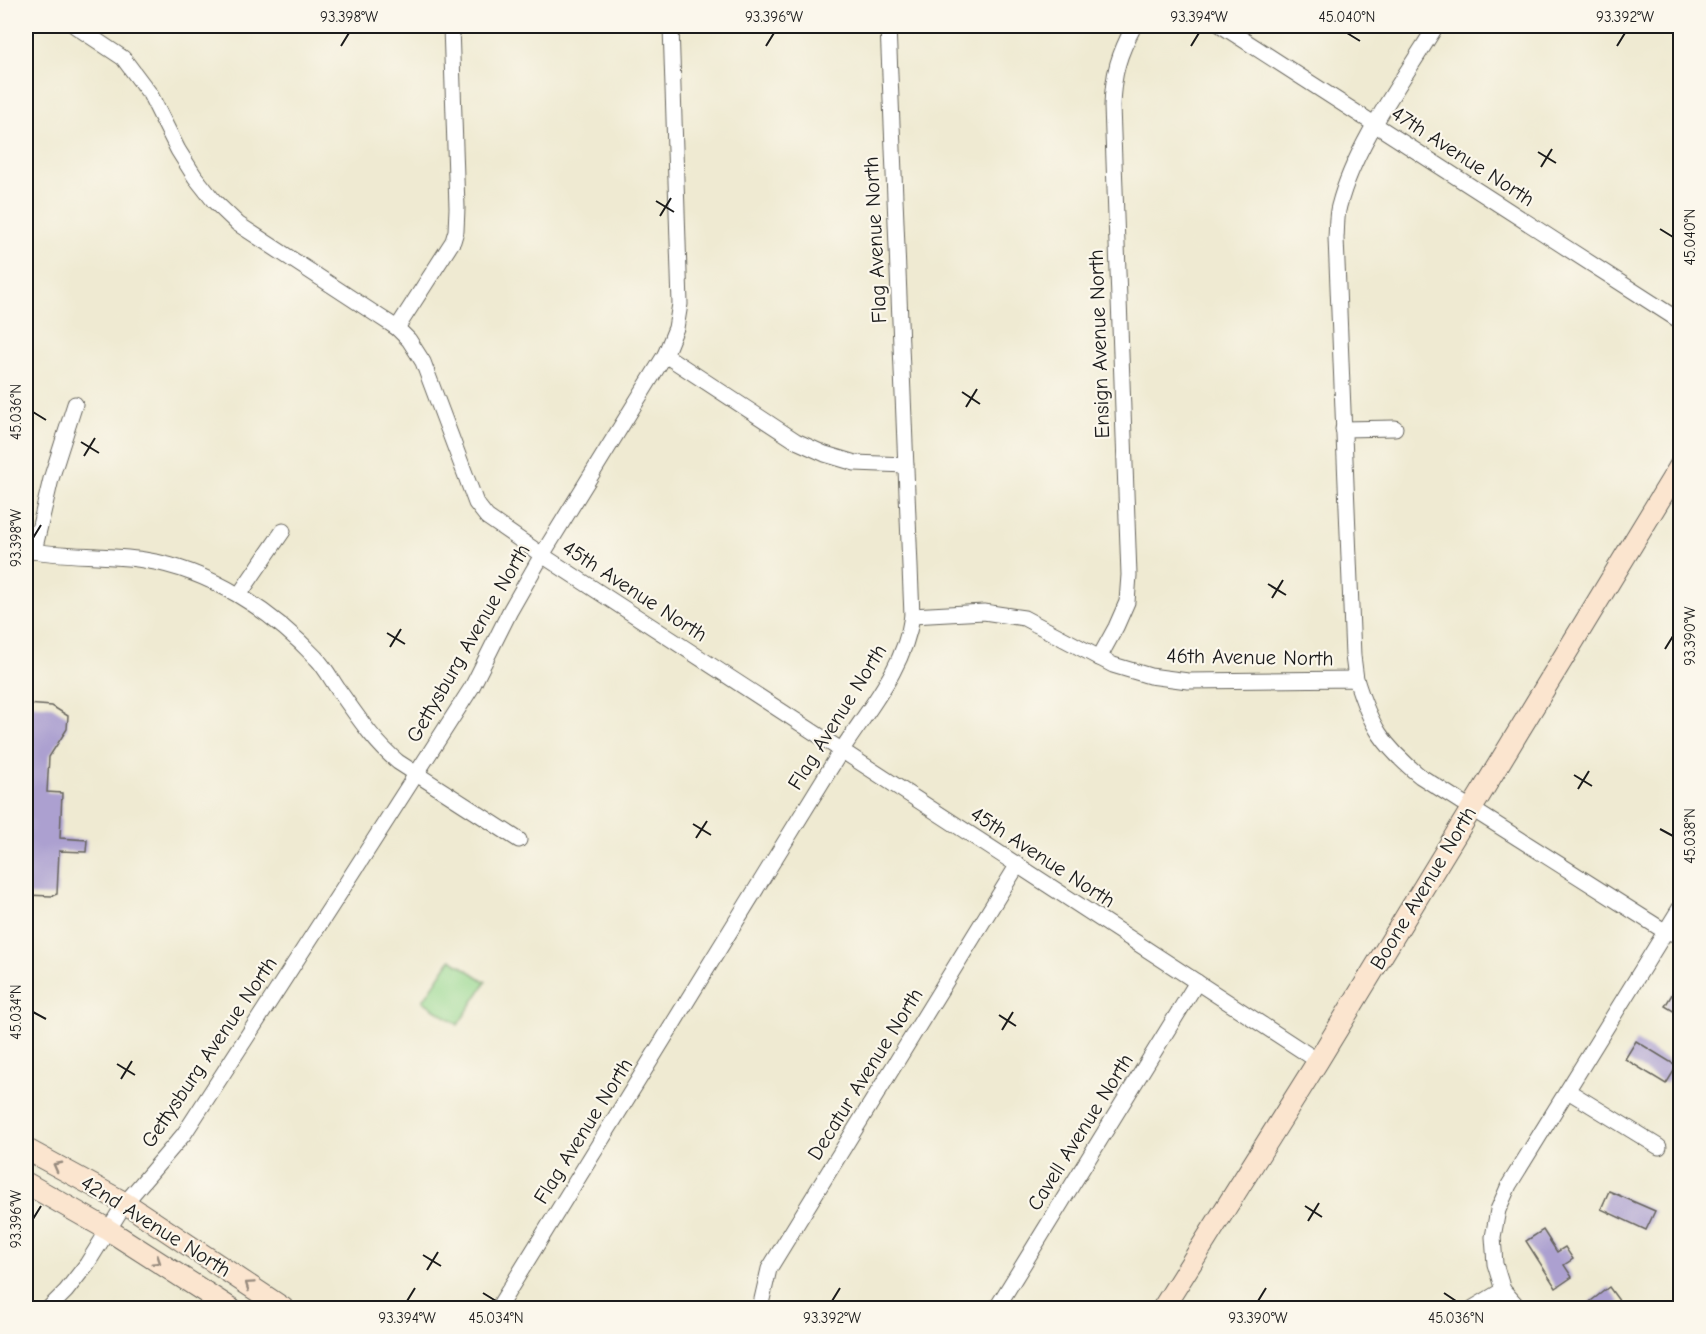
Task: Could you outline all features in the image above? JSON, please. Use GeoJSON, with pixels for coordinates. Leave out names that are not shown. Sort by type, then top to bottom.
{"type":"FeatureCollection","features":[{"type":"Feature","properties":{"kind":"street","name":"45th Avenue North"},"geometry":{"type":"LineString","coordinates":[[75,26],[123,58],[150,94],[178,150],[195,177],[214,201],[238,224],[397,328],[409,340],[423,362],[476,502],[487,517],[841,751],[1318,1061]]}},
{"type":"Feature","properties":{"kind":"street"},"geometry":{"type":"LineString","coordinates":[[397,328],[444,258],[456,231],[451,26]]}},
{"type":"Feature","properties":{"kind":"street","name":"Gettysburg Avenue North"},"geometry":{"type":"LineString","coordinates":[[49,1308],[80,1273],[125,1203],[184,1134],[472,687],[510,611],[542,555],[666,355],[676,328],[680,304],[671,26]]}},
{"type":"Feature","properties":{"kind":"street","name":"Flag Avenue North"},"geometry":{"type":"LineString","coordinates":[[498,1308],[841,751],[896,666],[904,649],[912,616],[888,26]]}},
{"type":"Feature","properties":{"kind":"street","name":"Ensign Avenue North"},"geometry":{"type":"LineString","coordinates":[[1099,658],[1127,602],[1129,575],[1112,106],[1113,78],[1121,52],[1134,26]]}},
{"type":"Feature","properties":{"kind":"street","name":"47th Avenue North"},"geometry":{"type":"LineString","coordinates":[[1222,26],[1680,321]]}},
{"type":"Feature","properties":{"kind":"street"},"geometry":{"type":"LineString","coordinates":[[1356,679],[1353,656],[1343,429],[1336,238],[1338,208],[1347,179],[1375,125],[1436,26]]}},
{"type":"Feature","properties":{"kind":"street"},"geometry":{"type":"LineString","coordinates":[[666,355],[796,441],[825,454],[855,463],[906,465]]}},
{"type":"Feature","properties":{"kind":"street"},"geometry":{"type":"LineString","coordinates":[[75,404],[30,551],[98,555],[147,561],[192,574],[239,595],[299,639],[321,663],[377,742],[398,762],[519,840]]}},
{"type":"Feature","properties":{"kind":"street"},"geometry":{"type":"LineString","coordinates":[[1343,429],[1395,428]]}},
{"type":"Feature","properties":{"kind":"street","name":"Boone Avenue North"},"geometry":{"type":"LineString","coordinates":[[1163,1308],[1318,1061],[1680,466]]}},
{"type":"Feature","properties":{"kind":"street"},"geometry":{"type":"LineString","coordinates":[[239,595],[283,531]]}},
{"type":"Feature","properties":{"kind":"street","name":"46th Avenue North"},"geometry":{"type":"LineString","coordinates":[[912,616],[984,612],[1024,618],[1113,665],[1150,676],[1188,681],[1356,679],[1364,707],[1378,734],[1397,757],[1420,776],[1673,934]]}},
{"type":"Feature","properties":{"kind":"street","name":"Decatur Avenue North"},"geometry":{"type":"LineString","coordinates":[[760,1308],[769,1269],[1017,866]]}},
{"type":"Feature","properties":{"kind":"street"},"geometry":{"type":"LineString","coordinates":[[1519,1308],[1503,1290],[1495,1264],[1493,1237],[1498,1210],[1509,1185],[1568,1091],[1673,934],[1680,908]]}},
{"type":"Feature","properties":{"kind":"street","name":"Cavell Avenue North"},"geometry":{"type":"LineString","coordinates":[[999,1304],[1197,982]]}},
{"type":"Feature","properties":{"kind":"street"},"geometry":{"type":"LineString","coordinates":[[1568,1091],[1659,1147]]}},
{"type":"Feature","properties":{"kind":"street","name":"42nd Avenue North"},"geometry":{"type":"LineString","coordinates":[[26,1149],[125,1203],[283,1308]]}},
{"type":"Feature","properties":{"kind":"street","name":"42nd Avenue North"},"geometry":{"type":"LineString","coordinates":[[26,1183],[107,1229],[207,1302],[230,1308]]}},
{"type":"Feature","properties":{"kind":"street"},"geometry":{"type":"LineString","coordinates":[[1473,1308],[1503,1290]]}},
{"type":"Feature","properties":{"kind":"green space"},"geometry":{"type":"Polygon","coordinates":[[[451,959],[486,982],[458,1025],[423,1001],[451,959]]]}},
{"type":"Feature","properties":{"kind":"building"},"geometry":{"type":"Polygon","coordinates":[[[26,704],[52,706],[68,716],[67,729],[49,757],[47,792],[62,793],[60,838],[87,840],[86,852],[59,851],[57,894],[52,896],[26,895],[26,704]]]}},
{"type":"Feature","properties":{"kind":"building"},"geometry":{"type":"Polygon","coordinates":[[[1680,981],[1680,1015],[1665,1006],[1680,981]]]}},
{"type":"Feature","properties":{"kind":"building"},"geometry":{"type":"Polygon","coordinates":[[[1636,1041],[1677,1066],[1666,1084],[1625,1059],[1636,1041]]]}},
{"type":"Feature","properties":{"kind":"building"},"geometry":{"type":"Polygon","coordinates":[[[1609,1191],[1655,1211],[1646,1230],[1601,1209],[1609,1191]]]}},
{"type":"Feature","properties":{"kind":"building"},"geometry":{"type":"Polygon","coordinates":[[[1543,1230],[1557,1252],[1565,1247],[1573,1259],[1564,1265],[1572,1277],[1556,1288],[1526,1241],[1543,1230]]]}},
{"type":"Feature","properties":{"kind":"building"},"geometry":{"type":"Polygon","coordinates":[[[1609,1287],[1620,1302],[1611,1308],[1582,1308],[1609,1287]]]}}]}
